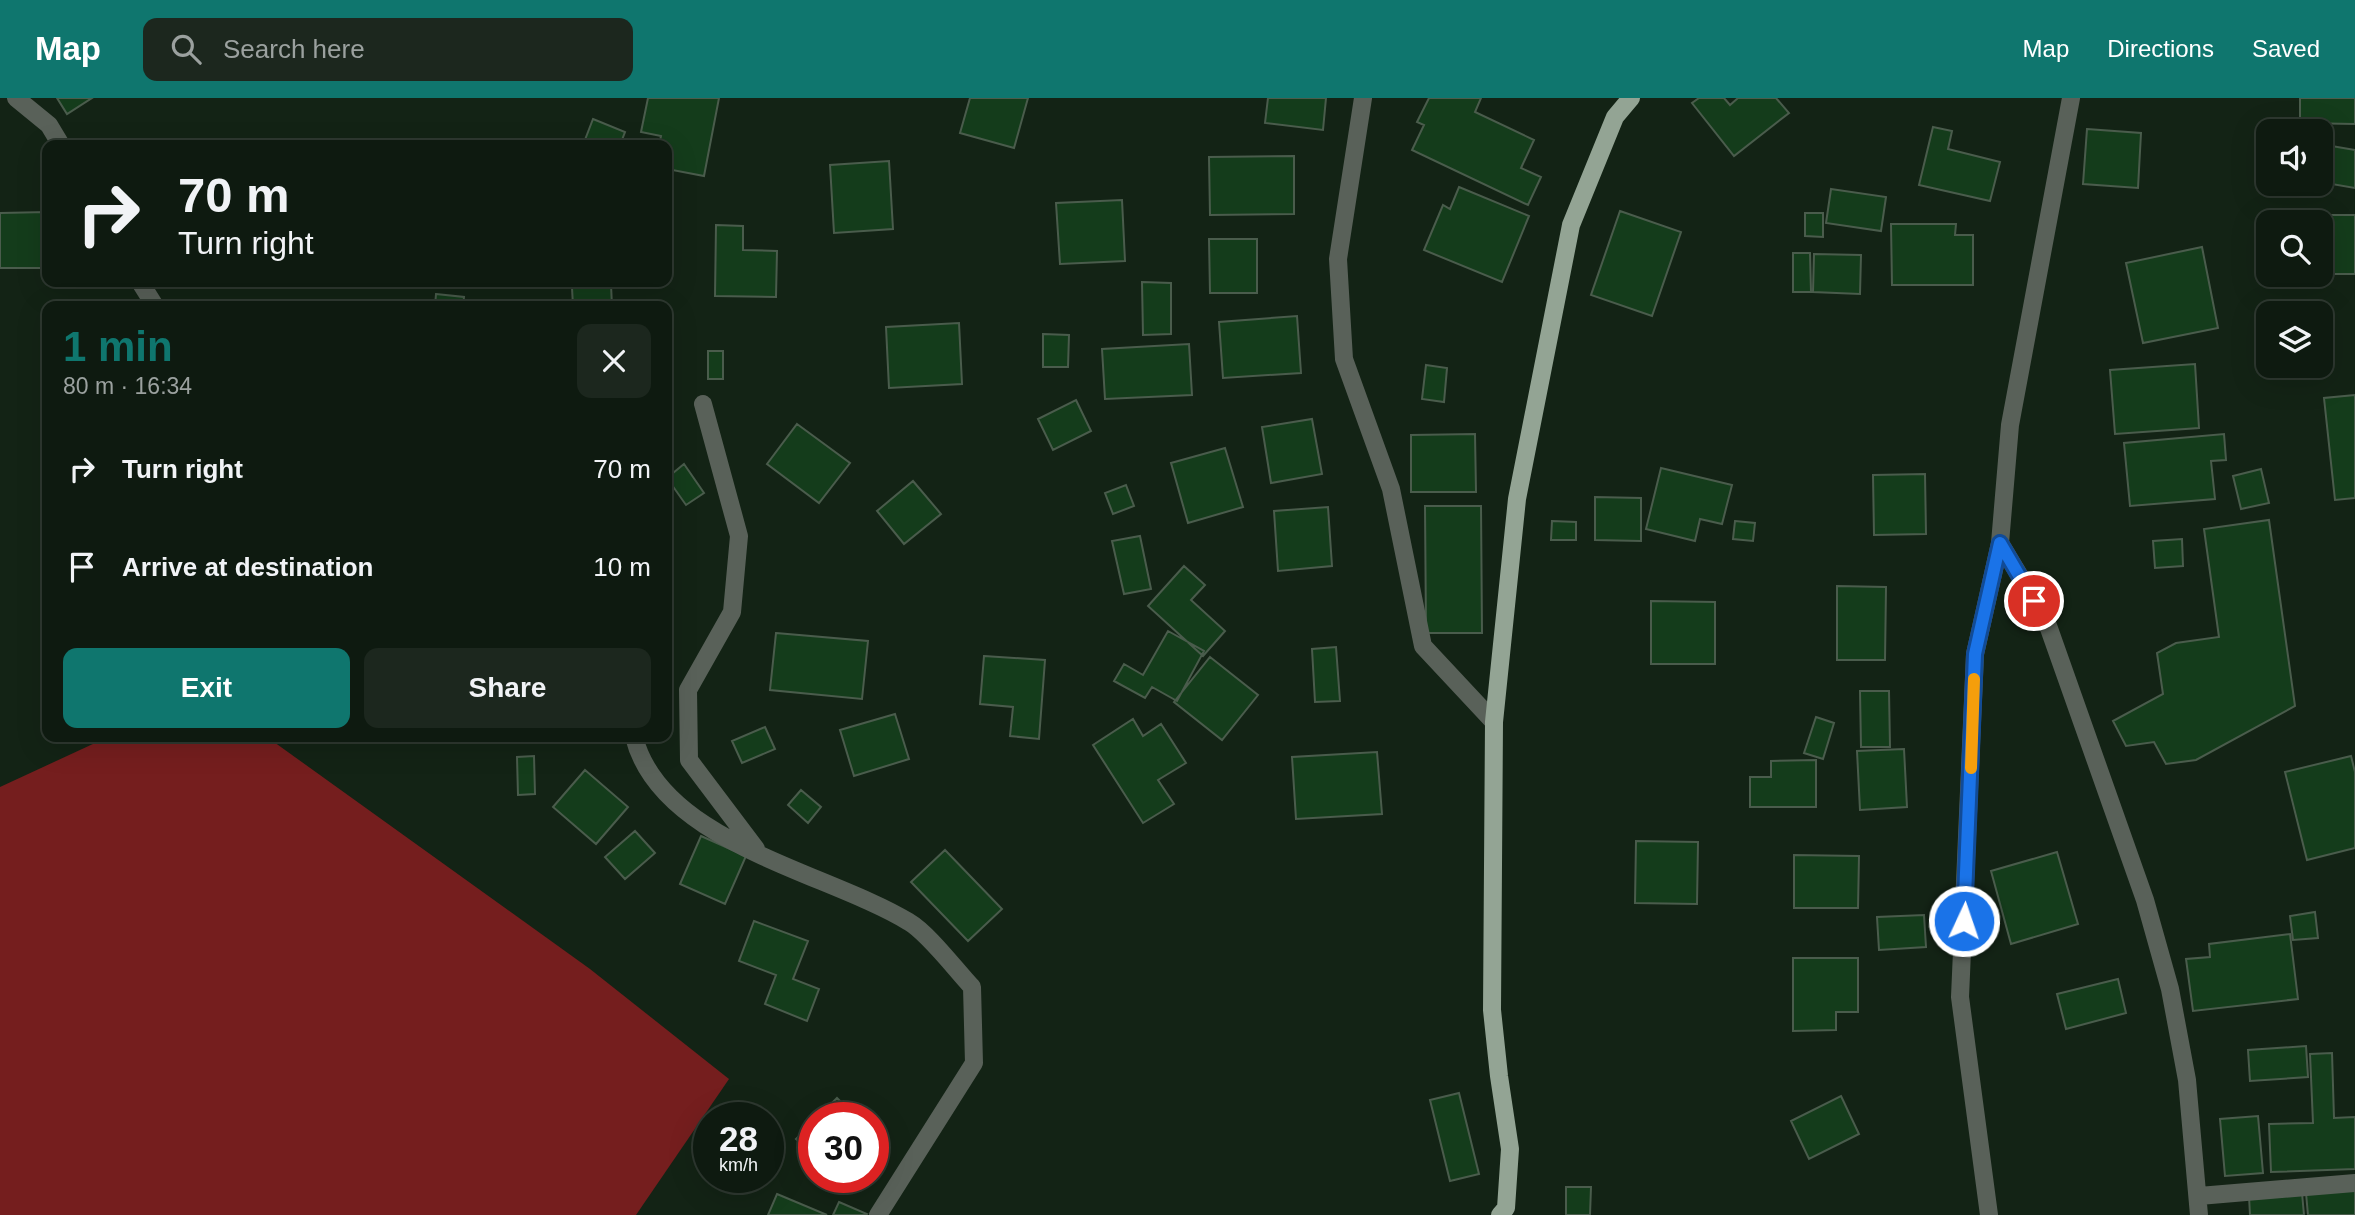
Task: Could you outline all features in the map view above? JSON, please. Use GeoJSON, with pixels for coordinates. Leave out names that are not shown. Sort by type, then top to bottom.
{"type":"FeatureCollection","features":[{"type":"Feature","properties":{"kind":"main road"},"geometry":{"type":"LineString","coordinates":[[1500,1215],[1506,1208],[1510,1149],[1492,1010],[1494,722],[1517,499],[1571,225],[1615,117],[1631,98]]}},
{"type":"Feature","properties":{"kind":"street"},"geometry":{"type":"LineString","coordinates":[[16,98],[49,125],[58,140]]}},
{"type":"Feature","properties":{"kind":"street"},"geometry":{"type":"LineString","coordinates":[[1363,98],[1338,259],[1344,359],[1391,489],[1423,646],[1494,722]]}},
{"type":"Feature","properties":{"kind":"street"},"geometry":{"type":"LineString","coordinates":[[1989,1215],[1960,997],[1975,654],[2000,543],[2010,425],[2071,98]]}},
{"type":"Feature","properties":{"kind":"street"},"geometry":{"type":"LineString","coordinates":[[703,404],[739,536],[732,612],[688,690],[689,760],[758,852]]}},
{"type":"Feature","properties":{"kind":"street"},"geometry":{"type":"LineString","coordinates":[[2000,543],[2046,620],[2145,900],[2171,989],[2185,1067],[2199,1215]]}},
{"type":"Feature","properties":{"kind":"street"},"geometry":{"type":"LineString","coordinates":[[637,742],[661,790],[706,827],[911,923],[972,987],[974,1063],[878,1215]]}},
{"type":"Feature","properties":{"kind":"street"},"geometry":{"type":"LineString","coordinates":[[2199,1196],[2355,1183]]}},
{"type":"Feature","properties":{"kind":"shaded area"},"geometry":{"type":"Polygon","coordinates":[[[97,742],[274,742],[590,969],[729,1079],[713,1102],[693,1102],[693,1132],[636,1215],[0,1215],[0,787],[97,742]]]}},
{"type":"Feature","properties":{"kind":"building"},"geometry":{"type":"Polygon","coordinates":[[[57,98],[92,98],[67,114],[57,98]]]}},
{"type":"Feature","properties":{"kind":"building"},"geometry":{"type":"Polygon","coordinates":[[[648,98],[719,98],[704,176],[672,170],[672,140],[660,140],[661,136],[641,132],[648,98]]]}},
{"type":"Feature","properties":{"kind":"building"},"geometry":{"type":"Polygon","coordinates":[[[970,98],[1028,98],[1014,148],[960,133],[970,98]]]}},
{"type":"Feature","properties":{"kind":"building"},"geometry":{"type":"Polygon","coordinates":[[[1268,98],[1326,98],[1323,130],[1265,123],[1268,98]]]}},
{"type":"Feature","properties":{"kind":"building"},"geometry":{"type":"Polygon","coordinates":[[[1429,98],[1481,98],[1475,112],[1534,140],[1521,168],[1541,177],[1528,205],[1412,150],[1424,125],[1417,122],[1429,98]]]}},
{"type":"Feature","properties":{"kind":"building"},"geometry":{"type":"Polygon","coordinates":[[[1699,98],[1724,98],[1730,105],[1738,98],[1776,98],[1789,113],[1734,156],[1692,103],[1699,98]]]}},
{"type":"Feature","properties":{"kind":"building"},"geometry":{"type":"Polygon","coordinates":[[[2300,98],[2355,98],[2355,124],[2333,124],[2333,119],[2300,119],[2300,98]]]}},
{"type":"Feature","properties":{"kind":"building"},"geometry":{"type":"Polygon","coordinates":[[[593,119],[625,132],[622,140],[585,140],[593,119]]]}},
{"type":"Feature","properties":{"kind":"building"},"geometry":{"type":"Polygon","coordinates":[[[1933,127],[1952,131],[1948,149],[2000,162],[1990,201],[1919,185],[1933,127]]]}},
{"type":"Feature","properties":{"kind":"building"},"geometry":{"type":"Polygon","coordinates":[[[2087,129],[2141,133],[2138,188],[2083,184],[2087,129]]]}},
{"type":"Feature","properties":{"kind":"building"},"geometry":{"type":"Polygon","coordinates":[[[2333,146],[2355,150],[2355,188],[2333,184],[2333,146]]]}},
{"type":"Feature","properties":{"kind":"building"},"geometry":{"type":"Polygon","coordinates":[[[1294,156],[1294,214],[1210,215],[1209,157],[1294,156]]]}},
{"type":"Feature","properties":{"kind":"building"},"geometry":{"type":"Polygon","coordinates":[[[889,161],[893,229],[834,233],[830,165],[889,161]]]}},
{"type":"Feature","properties":{"kind":"building"},"geometry":{"type":"Polygon","coordinates":[[[1459,187],[1529,216],[1502,282],[1424,250],[1443,205],[1450,209],[1459,187]]]}},
{"type":"Feature","properties":{"kind":"building"},"geometry":{"type":"Polygon","coordinates":[[[1831,189],[1886,197],[1881,231],[1826,223],[1831,189]]]}},
{"type":"Feature","properties":{"kind":"building"},"geometry":{"type":"Polygon","coordinates":[[[1122,200],[1125,261],[1060,264],[1056,203],[1122,200]]]}},
{"type":"Feature","properties":{"kind":"building"},"geometry":{"type":"Polygon","coordinates":[[[1620,211],[1681,232],[1652,316],[1591,295],[1620,211]]]}},
{"type":"Feature","properties":{"kind":"building"},"geometry":{"type":"Polygon","coordinates":[[[42,212],[42,268],[0,268],[0,213],[42,212]]]}},
{"type":"Feature","properties":{"kind":"building"},"geometry":{"type":"Polygon","coordinates":[[[1805,213],[1823,213],[1823,237],[1805,236],[1805,213]]]}},
{"type":"Feature","properties":{"kind":"building"},"geometry":{"type":"Polygon","coordinates":[[[2333,215],[2355,215],[2355,274],[2333,274],[2333,215]]]}},
{"type":"Feature","properties":{"kind":"building"},"geometry":{"type":"Polygon","coordinates":[[[1891,224],[1956,224],[1955,235],[1973,235],[1973,285],[1892,285],[1891,224]]]}},
{"type":"Feature","properties":{"kind":"building"},"geometry":{"type":"Polygon","coordinates":[[[716,225],[743,226],[743,250],[777,251],[776,297],[715,296],[716,225]]]}},
{"type":"Feature","properties":{"kind":"building"},"geometry":{"type":"Polygon","coordinates":[[[1209,239],[1257,239],[1257,293],[1210,293],[1209,239]]]}},
{"type":"Feature","properties":{"kind":"building"},"geometry":{"type":"Polygon","coordinates":[[[2202,247],[2218,328],[2143,343],[2126,263],[2202,247]]]}},
{"type":"Feature","properties":{"kind":"building"},"geometry":{"type":"Polygon","coordinates":[[[1793,253],[1810,253],[1811,292],[1793,292],[1793,253]]]}},
{"type":"Feature","properties":{"kind":"building"},"geometry":{"type":"Polygon","coordinates":[[[1814,254],[1861,255],[1860,294],[1813,292],[1814,254]]]}},
{"type":"Feature","properties":{"kind":"building"},"geometry":{"type":"Polygon","coordinates":[[[1142,282],[1171,283],[1171,334],[1143,335],[1142,282]]]}},
{"type":"Feature","properties":{"kind":"building"},"geometry":{"type":"Polygon","coordinates":[[[611,287],[612,301],[573,301],[572,288],[611,287]]]}},
{"type":"Feature","properties":{"kind":"building"},"geometry":{"type":"Polygon","coordinates":[[[436,294],[464,297],[464,301],[435,301],[436,294]]]}},
{"type":"Feature","properties":{"kind":"building"},"geometry":{"type":"Polygon","coordinates":[[[1297,316],[1301,373],[1223,378],[1219,322],[1297,316]]]}},
{"type":"Feature","properties":{"kind":"building"},"geometry":{"type":"Polygon","coordinates":[[[959,323],[962,384],[889,388],[886,327],[959,323]]]}},
{"type":"Feature","properties":{"kind":"building"},"geometry":{"type":"Polygon","coordinates":[[[1043,334],[1069,335],[1068,367],[1043,367],[1043,334]]]}},
{"type":"Feature","properties":{"kind":"building"},"geometry":{"type":"Polygon","coordinates":[[[1189,344],[1192,395],[1105,399],[1102,349],[1189,344]]]}},
{"type":"Feature","properties":{"kind":"building"},"geometry":{"type":"Polygon","coordinates":[[[708,351],[723,351],[723,379],[708,379],[708,351]]]}},
{"type":"Feature","properties":{"kind":"building"},"geometry":{"type":"Polygon","coordinates":[[[2195,364],[2199,428],[2115,434],[2110,370],[2195,364]]]}},
{"type":"Feature","properties":{"kind":"building"},"geometry":{"type":"Polygon","coordinates":[[[1426,365],[1447,368],[1444,402],[1422,399],[1426,365]]]}},
{"type":"Feature","properties":{"kind":"building"},"geometry":{"type":"Polygon","coordinates":[[[2355,395],[2355,498],[2335,500],[2324,398],[2355,395]]]}},
{"type":"Feature","properties":{"kind":"building"},"geometry":{"type":"Polygon","coordinates":[[[1076,400],[1091,431],[1053,450],[1038,419],[1076,400]]]}},
{"type":"Feature","properties":{"kind":"building"},"geometry":{"type":"Polygon","coordinates":[[[1312,419],[1322,474],[1271,483],[1262,427],[1312,419]]]}},
{"type":"Feature","properties":{"kind":"building"},"geometry":{"type":"Polygon","coordinates":[[[797,424],[850,463],[819,503],[767,464],[797,424]]]}},
{"type":"Feature","properties":{"kind":"building"},"geometry":{"type":"Polygon","coordinates":[[[1475,434],[1476,492],[1411,492],[1411,435],[1475,434]]]}},
{"type":"Feature","properties":{"kind":"building"},"geometry":{"type":"Polygon","coordinates":[[[2224,434],[2226,460],[2211,461],[2215,499],[2130,506],[2124,443],[2224,434]]]}},
{"type":"Feature","properties":{"kind":"building"},"geometry":{"type":"Polygon","coordinates":[[[1225,448],[1243,507],[1188,523],[1171,463],[1225,448]]]}},
{"type":"Feature","properties":{"kind":"building"},"geometry":{"type":"Polygon","coordinates":[[[684,464],[704,493],[686,505],[672,485],[672,474],[684,464]]]}},
{"type":"Feature","properties":{"kind":"building"},"geometry":{"type":"Polygon","coordinates":[[[1661,468],[1732,485],[1722,524],[1700,519],[1695,541],[1646,529],[1661,468]]]}},
{"type":"Feature","properties":{"kind":"building"},"geometry":{"type":"Polygon","coordinates":[[[2261,469],[2269,503],[2241,509],[2233,476],[2261,469]]]}},
{"type":"Feature","properties":{"kind":"building"},"geometry":{"type":"Polygon","coordinates":[[[1925,474],[1926,534],[1874,535],[1873,475],[1925,474]]]}},
{"type":"Feature","properties":{"kind":"building"},"geometry":{"type":"Polygon","coordinates":[[[913,481],[941,514],[904,544],[877,511],[913,481]]]}},
{"type":"Feature","properties":{"kind":"building"},"geometry":{"type":"Polygon","coordinates":[[[1126,485],[1134,506],[1113,514],[1105,493],[1126,485]]]}},
{"type":"Feature","properties":{"kind":"building"},"geometry":{"type":"Polygon","coordinates":[[[1595,497],[1641,498],[1641,541],[1595,540],[1595,497]]]}},
{"type":"Feature","properties":{"kind":"building"},"geometry":{"type":"Polygon","coordinates":[[[1425,506],[1481,506],[1482,633],[1426,633],[1425,506]]]}},
{"type":"Feature","properties":{"kind":"building"},"geometry":{"type":"Polygon","coordinates":[[[1328,507],[1332,566],[1278,571],[1274,511],[1328,507]]]}},
{"type":"Feature","properties":{"kind":"building"},"geometry":{"type":"Polygon","coordinates":[[[2269,520],[2295,706],[2196,760],[2166,764],[2154,742],[2126,746],[2113,721],[2163,694],[2157,653],[2176,643],[2219,637],[2204,529],[2269,520]]]}},
{"type":"Feature","properties":{"kind":"building"},"geometry":{"type":"Polygon","coordinates":[[[1552,521],[1576,522],[1576,540],[1551,540],[1552,521]]]}},
{"type":"Feature","properties":{"kind":"building"},"geometry":{"type":"Polygon","coordinates":[[[1735,521],[1755,523],[1753,541],[1733,539],[1735,521]]]}},
{"type":"Feature","properties":{"kind":"building"},"geometry":{"type":"Polygon","coordinates":[[[1140,536],[1151,589],[1124,594],[1112,541],[1140,536]]]}},
{"type":"Feature","properties":{"kind":"building"},"geometry":{"type":"Polygon","coordinates":[[[2182,539],[2183,566],[2155,568],[2153,541],[2182,539]]]}},
{"type":"Feature","properties":{"kind":"building"},"geometry":{"type":"Polygon","coordinates":[[[1184,566],[1205,585],[1191,600],[1225,631],[1203,656],[1148,606],[1184,566]]]}},
{"type":"Feature","properties":{"kind":"building"},"geometry":{"type":"Polygon","coordinates":[[[1837,586],[1886,587],[1885,660],[1837,660],[1837,586]]]}},
{"type":"Feature","properties":{"kind":"building"},"geometry":{"type":"Polygon","coordinates":[[[1651,601],[1715,602],[1715,664],[1651,664],[1651,601]]]}},
{"type":"Feature","properties":{"kind":"building"},"geometry":{"type":"Polygon","coordinates":[[[1168,631],[1204,651],[1177,701],[1152,687],[1145,698],[1114,681],[1124,664],[1143,675],[1168,631]]]}},
{"type":"Feature","properties":{"kind":"building"},"geometry":{"type":"Polygon","coordinates":[[[776,633],[868,641],[862,699],[770,690],[776,633]]]}},
{"type":"Feature","properties":{"kind":"building"},"geometry":{"type":"Polygon","coordinates":[[[1336,647],[1340,701],[1315,702],[1312,649],[1336,647]]]}},
{"type":"Feature","properties":{"kind":"building"},"geometry":{"type":"Polygon","coordinates":[[[984,656],[1045,660],[1039,739],[1010,736],[1013,707],[980,704],[984,656]]]}},
{"type":"Feature","properties":{"kind":"building"},"geometry":{"type":"Polygon","coordinates":[[[1210,657],[1258,695],[1222,740],[1174,702],[1210,657]]]}},
{"type":"Feature","properties":{"kind":"building"},"geometry":{"type":"Polygon","coordinates":[[[1860,691],[1889,691],[1890,747],[1861,747],[1860,691]]]}},
{"type":"Feature","properties":{"kind":"building"},"geometry":{"type":"Polygon","coordinates":[[[895,714],[909,759],[854,776],[840,730],[895,714]]]}},
{"type":"Feature","properties":{"kind":"building"},"geometry":{"type":"Polygon","coordinates":[[[1816,717],[1834,723],[1823,759],[1804,753],[1816,717]]]}},
{"type":"Feature","properties":{"kind":"building"},"geometry":{"type":"Polygon","coordinates":[[[1133,719],[1143,736],[1161,724],[1186,763],[1158,780],[1174,804],[1143,823],[1093,745],[1133,719]]]}},
{"type":"Feature","properties":{"kind":"building"},"geometry":{"type":"Polygon","coordinates":[[[765,727],[775,749],[742,763],[732,741],[765,727]]]}},
{"type":"Feature","properties":{"kind":"building"},"geometry":{"type":"Polygon","coordinates":[[[1904,749],[1907,807],[1860,810],[1857,751],[1904,749]]]}},
{"type":"Feature","properties":{"kind":"building"},"geometry":{"type":"Polygon","coordinates":[[[1377,752],[1382,814],[1296,819],[1292,757],[1377,752]]]}},
{"type":"Feature","properties":{"kind":"building"},"geometry":{"type":"Polygon","coordinates":[[[534,756],[535,794],[518,795],[517,757],[534,756]]]}},
{"type":"Feature","properties":{"kind":"building"},"geometry":{"type":"Polygon","coordinates":[[[2351,756],[2355,772],[2355,848],[2307,860],[2285,772],[2351,756]]]}},
{"type":"Feature","properties":{"kind":"building"},"geometry":{"type":"Polygon","coordinates":[[[1816,760],[1816,807],[1750,807],[1750,777],[1771,777],[1771,761],[1816,760]]]}},
{"type":"Feature","properties":{"kind":"building"},"geometry":{"type":"Polygon","coordinates":[[[585,770],[628,807],[596,844],[553,807],[585,770]]]}},
{"type":"Feature","properties":{"kind":"building"},"geometry":{"type":"Polygon","coordinates":[[[801,790],[821,807],[808,823],[788,805],[801,790]]]}},
{"type":"Feature","properties":{"kind":"building"},"geometry":{"type":"Polygon","coordinates":[[[635,831],[655,853],[625,879],[605,857],[635,831]]]}},
{"type":"Feature","properties":{"kind":"building"},"geometry":{"type":"Polygon","coordinates":[[[701,836],[746,856],[725,904],[680,884],[701,836]]]}},
{"type":"Feature","properties":{"kind":"building"},"geometry":{"type":"Polygon","coordinates":[[[1636,841],[1698,842],[1697,904],[1635,903],[1636,841]]]}},
{"type":"Feature","properties":{"kind":"building"},"geometry":{"type":"Polygon","coordinates":[[[945,850],[1002,909],[968,941],[911,882],[945,850]]]}},
{"type":"Feature","properties":{"kind":"building"},"geometry":{"type":"Polygon","coordinates":[[[2057,852],[2078,924],[2011,944],[1991,871],[2057,852]]]}},
{"type":"Feature","properties":{"kind":"building"},"geometry":{"type":"Polygon","coordinates":[[[1794,855],[1859,856],[1858,908],[1794,908],[1794,855]]]}},
{"type":"Feature","properties":{"kind":"building"},"geometry":{"type":"Polygon","coordinates":[[[2315,912],[2318,938],[2293,940],[2290,916],[2315,912]]]}},
{"type":"Feature","properties":{"kind":"building"},"geometry":{"type":"Polygon","coordinates":[[[1924,915],[1926,947],[1879,950],[1877,917],[1924,915]]]}},
{"type":"Feature","properties":{"kind":"building"},"geometry":{"type":"Polygon","coordinates":[[[754,921],[808,941],[793,979],[819,989],[807,1021],[765,1004],[776,975],[739,961],[754,921]]]}},
{"type":"Feature","properties":{"kind":"building"},"geometry":{"type":"Polygon","coordinates":[[[2290,934],[2298,999],[2193,1011],[2186,959],[2210,957],[2209,944],[2290,934]]]}},
{"type":"Feature","properties":{"kind":"building"},"geometry":{"type":"Polygon","coordinates":[[[1793,958],[1858,958],[1858,1012],[1836,1012],[1836,1030],[1793,1031],[1793,958]]]}},
{"type":"Feature","properties":{"kind":"building"},"geometry":{"type":"Polygon","coordinates":[[[2118,979],[2126,1013],[2066,1029],[2057,994],[2118,979]]]}},
{"type":"Feature","properties":{"kind":"building"},"geometry":{"type":"Polygon","coordinates":[[[2306,1046],[2308,1077],[2250,1081],[2248,1050],[2306,1046]]]}},
{"type":"Feature","properties":{"kind":"building"},"geometry":{"type":"Polygon","coordinates":[[[2332,1053],[2334,1118],[2355,1117],[2355,1169],[2271,1172],[2269,1124],[2313,1123],[2310,1054],[2332,1053]]]}},
{"type":"Feature","properties":{"kind":"building"},"geometry":{"type":"Polygon","coordinates":[[[1459,1093],[1479,1174],[1450,1181],[1430,1100],[1459,1093]]]}},
{"type":"Feature","properties":{"kind":"building"},"geometry":{"type":"Polygon","coordinates":[[[1841,1096],[1859,1134],[1809,1159],[1791,1121],[1841,1096]]]}},
{"type":"Feature","properties":{"kind":"building"},"geometry":{"type":"Polygon","coordinates":[[[2258,1116],[2263,1173],[2225,1176],[2220,1119],[2258,1116]]]}},
{"type":"Feature","properties":{"kind":"building"},"geometry":{"type":"Polygon","coordinates":[[[1566,1187],[1591,1187],[1590,1215],[1566,1215],[1566,1187]]]}},
{"type":"Feature","properties":{"kind":"building"},"geometry":{"type":"Polygon","coordinates":[[[2355,1190],[2355,1215],[2308,1215],[2306,1193],[2355,1190]]]}},
{"type":"Feature","properties":{"kind":"building"},"geometry":{"type":"Polygon","coordinates":[[[2302,1193],[2304,1215],[2250,1215],[2249,1196],[2302,1193]]]}},
{"type":"Feature","properties":{"kind":"building"},"geometry":{"type":"Polygon","coordinates":[[[777,1194],[827,1215],[768,1215],[777,1194]]]}},
{"type":"Feature","properties":{"kind":"building"},"geometry":{"type":"Polygon","coordinates":[[[839,1202],[867,1214],[833,1215],[839,1202]]]}},
{"type":"Feature","properties":{"kind":"slow traffic"},"geometry":{"type":"LineString","coordinates":[[1971,768],[1974,679]]}},
{"type":"Feature","properties":{"kind":"route"},"geometry":{"type":"LineString","coordinates":[[1964,921],[1975,654],[2000,543],[2034,601]]}}]}
